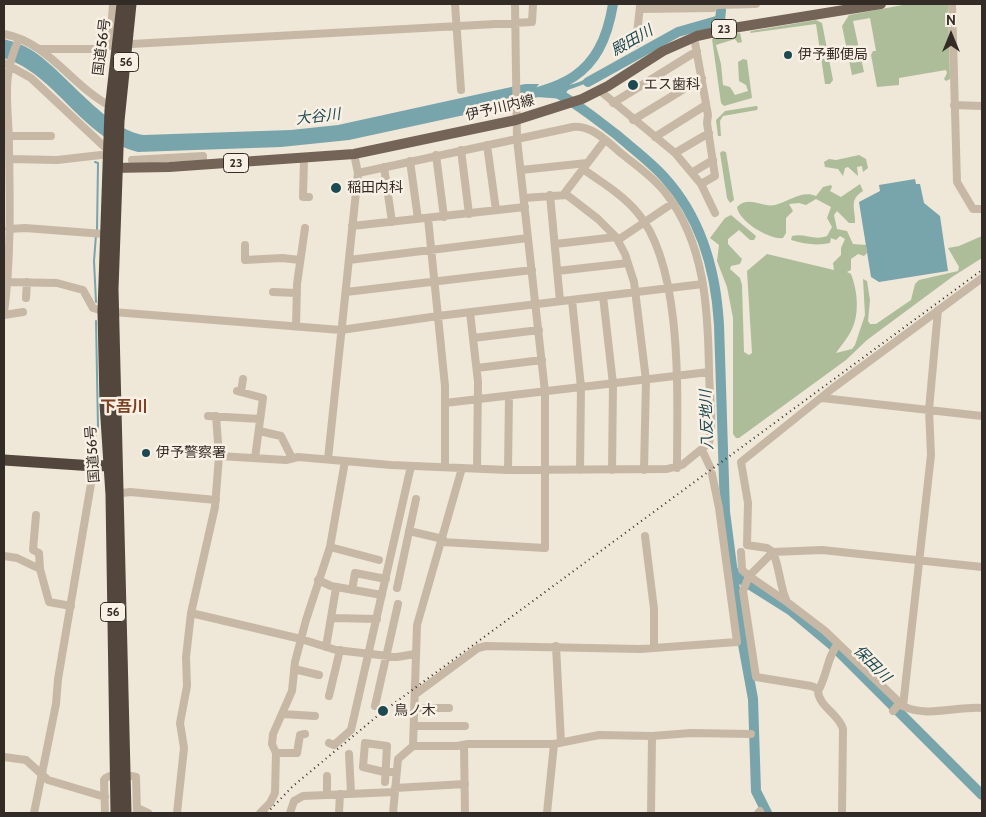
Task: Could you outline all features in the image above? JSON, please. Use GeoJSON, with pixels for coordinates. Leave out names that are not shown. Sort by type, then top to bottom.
{"type":"FeatureCollection","features":[{"type":"Feature","properties":{"kind":"highway","name":"国道56号"},"geometry":{"type":"LineString","coordinates":[[108,312],[110,108],[119,45],[122,4]]}},
{"type":"Feature","properties":{"kind":"highway","name":"国道56号"},"geometry":{"type":"LineString","coordinates":[[116,813],[120,776],[115,494],[104,234],[111,156],[119,121],[119,45],[131,4]]}},
{"type":"Feature","properties":{"kind":"highway"},"geometry":{"type":"LineString","coordinates":[[4,460],[94,466],[113,465]]}},
{"type":"Feature","properties":{"kind":"highway","name":"国道56号"},"geometry":{"type":"LineString","coordinates":[[120,776],[126,813]]}},
{"type":"Feature","properties":{"kind":"main road","name":"伊予川内線"},"geometry":{"type":"LineString","coordinates":[[111,156],[203,164],[304,159],[354,154],[516,116],[554,109],[599,90],[663,51],[694,37],[838,7],[881,4]]}},
{"type":"Feature","properties":{"kind":"street"},"geometry":{"type":"LineString","coordinates":[[113,4],[119,45]]}},
{"type":"Feature","properties":{"kind":"street"},"geometry":{"type":"LineString","coordinates":[[455,4],[461,90]]}},
{"type":"Feature","properties":{"kind":"street"},"geometry":{"type":"LineString","coordinates":[[410,531],[443,540],[545,548],[545,392],[516,139],[515,4]]}},
{"type":"Feature","properties":{"kind":"street"},"geometry":{"type":"LineString","coordinates":[[40,49],[98,49],[119,45],[532,22],[533,4]]}},
{"type":"Feature","properties":{"kind":"street"},"geometry":{"type":"LineString","coordinates":[[636,43],[640,6],[713,8],[718,4],[756,4]]}},
{"type":"Feature","properties":{"kind":"street"},"geometry":{"type":"LineString","coordinates":[[952,4],[957,182],[973,209],[982,209]]}},
{"type":"Feature","properties":{"kind":"street"},"geometry":{"type":"LineString","coordinates":[[4,34],[40,49],[80,86],[110,108]]}},
{"type":"Feature","properties":{"kind":"street"},"geometry":{"type":"LineString","coordinates":[[694,37],[702,78],[715,176],[702,184]]}},
{"type":"Feature","properties":{"kind":"street"},"geometry":{"type":"LineString","coordinates":[[19,40],[8,63],[6,78],[9,136],[4,314],[22,312]]}},
{"type":"Feature","properties":{"kind":"street"},"geometry":{"type":"LineString","coordinates":[[613,103],[697,51]]}},
{"type":"Feature","properties":{"kind":"street"},"geometry":{"type":"LineString","coordinates":[[8,63],[31,78],[111,156]]}},
{"type":"Feature","properties":{"kind":"street"},"geometry":{"type":"LineString","coordinates":[[633,120],[702,78]]}},
{"type":"Feature","properties":{"kind":"street"},"geometry":{"type":"LineString","coordinates":[[599,90],[675,153],[693,172],[702,184],[715,213]]}},
{"type":"Feature","properties":{"kind":"street"},"geometry":{"type":"LineString","coordinates":[[655,137],[706,105]]}},
{"type":"Feature","properties":{"kind":"street"},"geometry":{"type":"LineString","coordinates":[[954,105],[982,106]]}},
{"type":"Feature","properties":{"kind":"street"},"geometry":{"type":"LineString","coordinates":[[219,456],[286,460],[292,458],[328,459],[411,466],[508,470],[644,470],[677,468],[702,450],[710,439],[708,316],[703,284],[687,230],[672,203],[656,183],[605,140],[581,126],[436,155],[358,173]]}},
{"type":"Feature","properties":{"kind":"street"},"geometry":{"type":"LineString","coordinates":[[675,153],[708,133]]}},
{"type":"Feature","properties":{"kind":"street"},"geometry":{"type":"LineString","coordinates":[[9,136],[51,136]]}},
{"type":"Feature","properties":{"kind":"street"},"geometry":{"type":"LineString","coordinates":[[564,194],[605,140]]}},
{"type":"Feature","properties":{"kind":"street"},"geometry":{"type":"LineString","coordinates":[[487,145],[496,210]]}},
{"type":"Feature","properties":{"kind":"street"},"geometry":{"type":"LineString","coordinates":[[461,150],[469,214]]}},
{"type":"Feature","properties":{"kind":"street"},"geometry":{"type":"LineString","coordinates":[[328,459],[358,173],[354,154]]}},
{"type":"Feature","properties":{"kind":"street"},"geometry":{"type":"LineString","coordinates":[[436,155],[444,217]]}},
{"type":"Feature","properties":{"kind":"street"},"geometry":{"type":"LineString","coordinates":[[8,162],[111,156]]}},
{"type":"Feature","properties":{"kind":"street"},"geometry":{"type":"LineString","coordinates":[[132,160],[203,156],[203,164]]}},
{"type":"Feature","properties":{"kind":"street"},"geometry":{"type":"LineString","coordinates":[[304,159],[303,196],[309,197]]}},
{"type":"Feature","properties":{"kind":"street"},"geometry":{"type":"LineString","coordinates":[[693,172],[713,160]]}},
{"type":"Feature","properties":{"kind":"street"},"geometry":{"type":"LineString","coordinates":[[410,161],[418,219]]}},
{"type":"Feature","properties":{"kind":"street"},"geometry":{"type":"LineString","coordinates":[[521,170],[585,166],[628,203],[644,222],[654,240],[668,288],[677,376],[677,468]]}},
{"type":"Feature","properties":{"kind":"street"},"geometry":{"type":"LineString","coordinates":[[384,167],[392,222]]}},
{"type":"Feature","properties":{"kind":"street"},"geometry":{"type":"LineString","coordinates":[[524,198],[564,194],[598,220],[617,239],[628,263],[636,292],[646,380],[644,470]]}},
{"type":"Feature","properties":{"kind":"street"},"geometry":{"type":"LineString","coordinates":[[550,195],[560,301]]}},
{"type":"Feature","properties":{"kind":"street"},"geometry":{"type":"LineString","coordinates":[[555,244],[617,239],[672,203]]}},
{"type":"Feature","properties":{"kind":"street"},"geometry":{"type":"LineString","coordinates":[[352,226],[525,207]]}},
{"type":"Feature","properties":{"kind":"street"},"geometry":{"type":"LineString","coordinates":[[428,218],[446,403],[445,467]]}},
{"type":"Feature","properties":{"kind":"street"},"geometry":{"type":"LineString","coordinates":[[7,234],[25,228],[104,234]]}},
{"type":"Feature","properties":{"kind":"street"},"geometry":{"type":"LineString","coordinates":[[296,327],[297,293],[305,228]]}},
{"type":"Feature","properties":{"kind":"street"},"geometry":{"type":"LineString","coordinates":[[349,260],[528,238]]}},
{"type":"Feature","properties":{"kind":"street"},"geometry":{"type":"LineString","coordinates":[[245,245],[245,260],[282,258],[300,260]]}},
{"type":"Feature","properties":{"kind":"street"},"geometry":{"type":"LineString","coordinates":[[558,271],[628,263]]}},
{"type":"Feature","properties":{"kind":"street"},"geometry":{"type":"LineString","coordinates":[[346,292],[532,270]]}},
{"type":"Feature","properties":{"kind":"street"},"geometry":{"type":"LineString","coordinates":[[788,602],[784,596],[780,568],[773,552],[767,548],[747,544],[748,503],[741,462],[822,398],[982,278]]}},
{"type":"Feature","properties":{"kind":"street"},"geometry":{"type":"LineString","coordinates":[[6,282],[57,283],[83,290],[94,308],[108,312],[341,330],[536,303],[703,284]]}},
{"type":"Feature","properties":{"kind":"street"},"geometry":{"type":"LineString","coordinates":[[26,298],[27,282]]}},
{"type":"Feature","properties":{"kind":"street"},"geometry":{"type":"LineString","coordinates":[[273,292],[297,293]]}},
{"type":"Feature","properties":{"kind":"street"},"geometry":{"type":"LineString","coordinates":[[603,296],[613,384],[612,470]]}},
{"type":"Feature","properties":{"kind":"street"},"geometry":{"type":"LineString","coordinates":[[572,300],[581,387],[580,470]]}},
{"type":"Feature","properties":{"kind":"street"},"geometry":{"type":"LineString","coordinates":[[897,708],[919,560],[931,455],[929,410],[938,310]]}},
{"type":"Feature","properties":{"kind":"street"},"geometry":{"type":"LineString","coordinates":[[470,312],[477,368],[477,468]]}},
{"type":"Feature","properties":{"kind":"street"},"geometry":{"type":"LineString","coordinates":[[473,338],[539,330]]}},
{"type":"Feature","properties":{"kind":"street"},"geometry":{"type":"LineString","coordinates":[[477,368],[542,360]]}},
{"type":"Feature","properties":{"kind":"street"},"geometry":{"type":"LineString","coordinates":[[446,403],[709,372]]}},
{"type":"Feature","properties":{"kind":"street"},"geometry":{"type":"LineString","coordinates":[[243,379],[239,392],[263,398],[255,458]]}},
{"type":"Feature","properties":{"kind":"street"},"geometry":{"type":"LineString","coordinates":[[508,470],[509,396]]}},
{"type":"Feature","properties":{"kind":"street"},"geometry":{"type":"LineString","coordinates":[[822,398],[982,416]]}},
{"type":"Feature","properties":{"kind":"street"},"geometry":{"type":"LineString","coordinates":[[177,813],[184,748],[180,722],[187,686],[186,658],[191,613],[216,500],[219,456],[212,416],[260,419]]}},
{"type":"Feature","properties":{"kind":"street"},"geometry":{"type":"LineString","coordinates":[[259,431],[282,436],[292,458]]}},
{"type":"Feature","properties":{"kind":"street"},"geometry":{"type":"LineString","coordinates":[[417,693],[478,648],[486,646],[556,646],[604,649],[654,648],[737,642],[733,571],[711,470],[702,450]]}},
{"type":"Feature","properties":{"kind":"street"},"geometry":{"type":"LineString","coordinates":[[260,813],[270,803],[275,793],[276,753],[272,744],[273,734],[292,691],[294,669],[301,639],[318,580],[330,547],[345,461]]}},
{"type":"Feature","properties":{"kind":"street"},"geometry":{"type":"LineString","coordinates":[[34,813],[56,704],[58,679],[94,466]]}},
{"type":"Feature","properties":{"kind":"street"},"geometry":{"type":"LineString","coordinates":[[329,743],[334,744],[351,730],[411,466]]}},
{"type":"Feature","properties":{"kind":"street"},"geometry":{"type":"LineString","coordinates":[[413,746],[417,693],[416,654],[418,625],[462,468]]}},
{"type":"Feature","properties":{"kind":"street"},"geometry":{"type":"LineString","coordinates":[[115,494],[130,492],[216,500]]}},
{"type":"Feature","properties":{"kind":"street"},"geometry":{"type":"LineString","coordinates":[[397,588],[416,499]]}},
{"type":"Feature","properties":{"kind":"street"},"geometry":{"type":"LineString","coordinates":[[36,515],[33,550],[39,553],[40,569],[49,602],[71,606]]}},
{"type":"Feature","properties":{"kind":"street"},"geometry":{"type":"LineString","coordinates":[[645,536],[654,603],[654,648]]}},
{"type":"Feature","properties":{"kind":"street"},"geometry":{"type":"LineString","coordinates":[[330,547],[379,560]]}},
{"type":"Feature","properties":{"kind":"street"},"geometry":{"type":"LineString","coordinates":[[819,689],[812,686],[756,677],[743,591],[749,576],[773,552],[822,550],[982,567]]}},
{"type":"Feature","properties":{"kind":"street"},"geometry":{"type":"LineString","coordinates":[[733,571],[741,552]]}},
{"type":"Feature","properties":{"kind":"street"},"geometry":{"type":"LineString","coordinates":[[4,556],[16,558],[40,569]]}},
{"type":"Feature","properties":{"kind":"street"},"geometry":{"type":"LineString","coordinates":[[733,571],[749,576],[788,602],[897,708],[922,711],[963,707],[982,708]]}},
{"type":"Feature","properties":{"kind":"street"},"geometry":{"type":"LineString","coordinates":[[352,590],[355,573],[386,579]]}},
{"type":"Feature","properties":{"kind":"street"},"geometry":{"type":"LineString","coordinates":[[318,580],[336,588],[382,595]]}},
{"type":"Feature","properties":{"kind":"street"},"geometry":{"type":"LineString","coordinates":[[326,647],[336,588]]}},
{"type":"Feature","properties":{"kind":"street"},"geometry":{"type":"LineString","coordinates":[[375,706],[398,604]]}},
{"type":"Feature","properties":{"kind":"street"},"geometry":{"type":"LineString","coordinates":[[191,613],[340,650],[397,657],[416,654]]}},
{"type":"Feature","properties":{"kind":"street"},"geometry":{"type":"LineString","coordinates":[[332,618],[377,619]]}},
{"type":"Feature","properties":{"kind":"street"},"geometry":{"type":"LineString","coordinates":[[547,813],[558,743],[556,646]]}},
{"type":"Feature","properties":{"kind":"street"},"geometry":{"type":"LineString","coordinates":[[836,647],[819,689],[819,698],[841,722],[843,729],[842,813]]}},
{"type":"Feature","properties":{"kind":"street"},"geometry":{"type":"LineString","coordinates":[[328,696],[340,650]]}},
{"type":"Feature","properties":{"kind":"street"},"geometry":{"type":"LineString","coordinates":[[294,669],[319,675]]}},
{"type":"Feature","properties":{"kind":"street"},"geometry":{"type":"LineString","coordinates":[[416,708],[450,708]]}},
{"type":"Feature","properties":{"kind":"street"},"geometry":{"type":"LineString","coordinates":[[282,714],[315,716]]}},
{"type":"Feature","properties":{"kind":"street"},"geometry":{"type":"LineString","coordinates":[[415,726],[465,726]]}},
{"type":"Feature","properties":{"kind":"street"},"geometry":{"type":"LineString","coordinates":[[276,753],[297,753],[300,735],[305,734]]}},
{"type":"Feature","properties":{"kind":"street"},"geometry":{"type":"LineString","coordinates":[[393,813],[398,758],[413,746],[558,743],[599,735],[751,734]]}},
{"type":"Feature","properties":{"kind":"street"},"geometry":{"type":"LineString","coordinates":[[651,813],[652,736]]}},
{"type":"Feature","properties":{"kind":"street"},"geometry":{"type":"LineString","coordinates":[[464,745],[465,813]]}},
{"type":"Feature","properties":{"kind":"street"},"geometry":{"type":"LineString","coordinates":[[349,754],[351,793]]}},
{"type":"Feature","properties":{"kind":"street"},"geometry":{"type":"LineString","coordinates":[[4,757],[26,760],[48,780],[105,798]]}},
{"type":"Feature","properties":{"kind":"street"},"geometry":{"type":"LineString","coordinates":[[385,782],[384,772],[396,772]]}},
{"type":"Feature","properties":{"kind":"street"},"geometry":{"type":"LineString","coordinates":[[105,813],[104,780],[106,777],[120,776],[136,777],[137,811],[148,813]]}},
{"type":"Feature","properties":{"kind":"street"},"geometry":{"type":"LineString","coordinates":[[327,776],[327,794]]}},
{"type":"Feature","properties":{"kind":"street"},"geometry":{"type":"LineString","coordinates":[[290,813],[291,805],[297,797],[465,784]]}},
{"type":"Feature","properties":{"kind":"street"},"geometry":{"type":"LineString","coordinates":[[339,813],[340,794]]}},
{"type":"Feature","properties":{"kind":"green space"},"geometry":{"type":"Polygon","coordinates":[[[908,4],[948,4],[950,79],[946,81],[944,79],[947,73],[946,70],[899,78],[899,85],[877,87],[871,55],[873,51],[876,51],[870,18],[853,21],[864,72],[852,75],[842,26],[849,15],[908,4]]]}},
{"type":"Feature","properties":{"kind":"green space"},"geometry":{"type":"Polygon","coordinates":[[[816,20],[822,23],[833,80],[830,84],[825,84],[816,24],[750,33],[751,31],[816,20]]]}},
{"type":"Feature","properties":{"kind":"green space"},"geometry":{"type":"Polygon","coordinates":[[[740,33],[742,42],[738,43],[735,39],[716,45],[721,64],[723,85],[730,87],[735,95],[748,91],[746,85],[739,81],[738,62],[743,59],[747,60],[752,98],[724,106],[721,103],[712,39],[740,33]]]}},
{"type":"Feature","properties":{"kind":"green space"},"geometry":{"type":"Polygon","coordinates":[[[758,107],[757,110],[723,116],[720,121],[721,136],[718,136],[716,120],[725,111],[758,107]]]}},
{"type":"Feature","properties":{"kind":"green space"},"geometry":{"type":"Polygon","coordinates":[[[722,151],[726,152],[734,200],[730,203],[727,198],[720,153],[722,151]]]}},
{"type":"Feature","properties":{"kind":"green space"},"geometry":{"type":"Polygon","coordinates":[[[859,155],[866,159],[868,168],[863,172],[862,166],[857,167],[858,176],[848,167],[845,168],[843,176],[838,169],[825,167],[824,162],[829,159],[836,160],[859,155]]]}},
{"type":"Feature","properties":{"kind":"green space"},"geometry":{"type":"Polygon","coordinates":[[[860,184],[863,191],[858,194],[854,202],[855,223],[849,223],[837,211],[834,215],[837,229],[847,231],[853,244],[866,245],[867,253],[864,256],[858,254],[851,259],[851,270],[847,272],[851,274],[855,288],[857,312],[850,333],[836,353],[852,349],[855,345],[865,315],[863,279],[867,281],[870,300],[868,321],[870,324],[876,324],[911,300],[915,284],[919,280],[958,271],[959,267],[948,248],[959,246],[982,236],[982,258],[952,277],[867,340],[846,360],[739,438],[736,438],[733,434],[733,318],[727,287],[717,261],[719,245],[710,238],[725,218],[731,215],[756,236],[754,240],[750,240],[739,230],[728,239],[728,244],[742,259],[740,264],[731,266],[730,269],[740,278],[742,285],[744,352],[749,355],[752,353],[747,271],[767,254],[834,270],[833,263],[841,255],[841,248],[845,239],[840,236],[836,240],[831,238],[830,243],[820,244],[791,240],[792,236],[797,235],[818,238],[827,236],[832,227],[827,218],[831,207],[816,199],[806,205],[799,203],[789,204],[793,211],[786,218],[786,233],[783,238],[771,236],[756,229],[743,218],[737,207],[746,202],[775,205],[800,195],[816,196],[823,187],[831,185],[830,191],[841,197],[860,184]]]}},
{"type":"Feature","properties":{"kind":"water"},"geometry":{"type":"Polygon","coordinates":[[[4,39],[23,45],[33,51],[101,112],[130,131],[144,135],[291,130],[338,125],[525,84],[539,84],[536,88],[556,87],[575,84],[587,78],[587,81],[600,76],[601,78],[568,90],[566,93],[570,97],[565,99],[508,95],[502,98],[492,109],[349,140],[281,147],[138,152],[118,145],[100,134],[39,77],[22,66],[4,58],[4,39]]]}},
{"type":"Feature","properties":{"kind":"water"},"geometry":{"type":"Polygon","coordinates":[[[915,179],[916,184],[920,184],[924,203],[940,216],[948,271],[879,282],[871,277],[859,202],[880,191],[879,185],[915,179]]]}},
{"type":"Feature","properties":{"kind":"waterway","name":"大谷川"},"geometry":{"type":"LineString","coordinates":[[488,103],[554,87],[586,67],[598,51],[607,31],[613,4]]}},
{"type":"Feature","properties":{"kind":"waterway","name":"殿田川"},"geometry":{"type":"LineString","coordinates":[[588,82],[678,32],[720,20],[721,10]]}},
{"type":"Feature","properties":{"kind":"waterway","name":"八反地川"},"geometry":{"type":"LineString","coordinates":[[555,92],[579,106],[617,135],[665,178],[688,210],[697,228],[710,266],[719,325],[725,512],[740,628],[753,699],[756,791],[767,813]]}},
{"type":"Feature","properties":{"kind":"waterway"},"geometry":{"type":"LineString","coordinates":[[95,162],[98,163],[97,230]]}},
{"type":"Feature","properties":{"kind":"waterway"},"geometry":{"type":"LineString","coordinates":[[96,235],[94,261],[96,302]]}},
{"type":"Feature","properties":{"kind":"waterway"},"geometry":{"type":"LineString","coordinates":[[94,459],[95,437],[98,428],[96,321]]}},
{"type":"Feature","properties":{"kind":"waterway","name":"保田川"},"geometry":{"type":"LineString","coordinates":[[733,570],[736,576],[790,610],[833,646],[982,795]]}},
{"type":"Feature","properties":{"kind":"railway"},"geometry":{"type":"LineString","coordinates":[[267,813],[293,786],[381,713],[982,270]]}},
{"type":"Feature","properties":{"kind":"place","name":"伊予郵便局"},"geometry":{"type":"Point","coordinates":[788,55]}},
{"type":"Feature","properties":{"kind":"place","name":"エス歯科"},"geometry":{"type":"Point","coordinates":[633,85]}},
{"type":"Feature","properties":{"kind":"place","name":"稲田内科"},"geometry":{"type":"Point","coordinates":[336,188]}},
{"type":"Feature","properties":{"kind":"place","name":"伊予警察署"},"geometry":{"type":"Point","coordinates":[146,453]}},
{"type":"Feature","properties":{"kind":"place","name":"鳥ノ木"},"geometry":{"type":"Point","coordinates":[383,711]}},
{"type":"Feature","properties":{"kind":"district","name":"下吾川"},"geometry":{"type":"Point","coordinates":[124,407]}}]}
